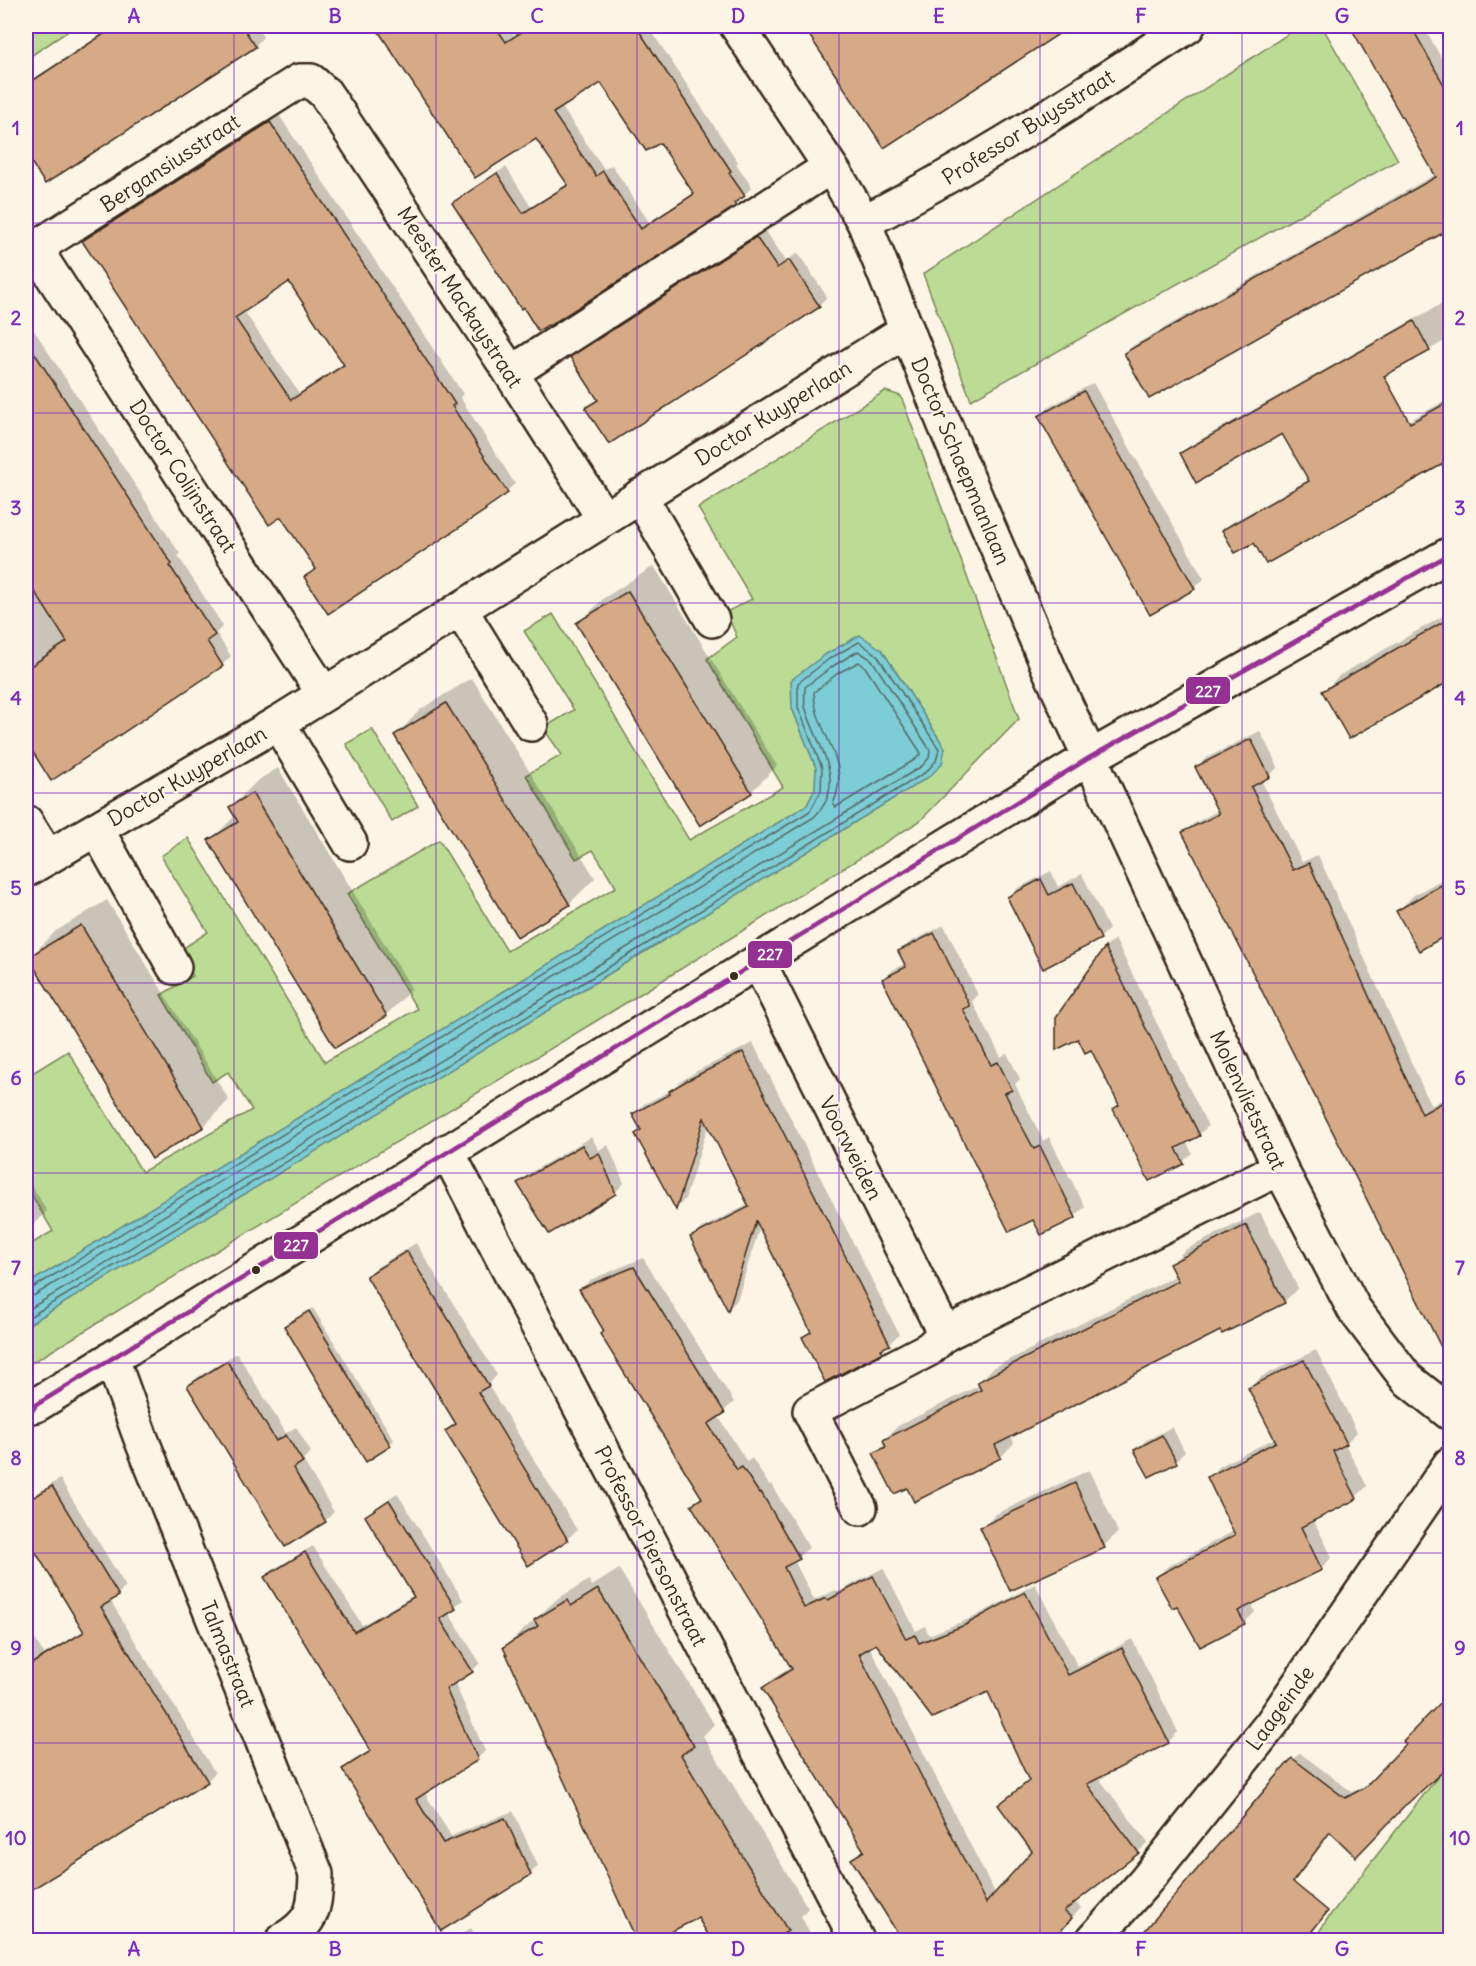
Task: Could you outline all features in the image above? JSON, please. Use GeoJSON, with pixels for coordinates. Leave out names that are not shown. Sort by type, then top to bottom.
{"type":"FeatureCollection","features":[{"type":"Feature","properties":{"kind":"street","name":"Doctor Schaepmanlaan"},"geometry":{"type":"LineString","coordinates":[[737,26],[864,222],[1050,671],[1089,758]]}},
{"type":"Feature","properties":{"kind":"street","name":"Professor Buysstraat"},"geometry":{"type":"LineString","coordinates":[[864,222],[933,186],[1188,26]]}},
{"type":"Feature","properties":{"kind":"street","name":"Bergansiusstraat"},"geometry":{"type":"LineString","coordinates":[[41,258],[45,242],[299,81],[311,81]]}},
{"type":"Feature","properties":{"kind":"street","name":"Meester Mackaystraat"},"geometry":{"type":"LineString","coordinates":[[311,81],[325,93],[511,373],[604,519]]}},
{"type":"Feature","properties":{"kind":"street"},"geometry":{"type":"LineString","coordinates":[[511,373],[830,167]]}},
{"type":"Feature","properties":{"kind":"street","name":"Doctor Colijnstraat"},"geometry":{"type":"LineString","coordinates":[[41,258],[324,694]]}},
{"type":"Feature","properties":{"kind":"street","name":"Doctor Kuyperlaan"},"geometry":{"type":"LineString","coordinates":[[37,863],[278,723],[907,330]]}},
{"type":"Feature","properties":{"kind":"street"},"geometry":{"type":"LineString","coordinates":[[640,496],[712,620]]}},
{"type":"Feature","properties":{"kind":"street"},"geometry":{"type":"LineString","coordinates":[[29,1411],[447,1151],[1089,758],[1450,554]]}},
{"type":"Feature","properties":{"kind":"street"},"geometry":{"type":"LineString","coordinates":[[460,609],[531,724]]}},
{"type":"Feature","properties":{"kind":"street","name":"Doctor Kuyperlaan"},"geometry":{"type":"LineString","coordinates":[[278,723],[350,843]]}},
{"type":"Feature","properties":{"kind":"street","name":"Molenvlietstraat"},"geometry":{"type":"LineString","coordinates":[[1089,758],[1280,1168],[1354,1308],[1407,1379],[1450,1413]]}},
{"type":"Feature","properties":{"kind":"street"},"geometry":{"type":"LineString","coordinates":[[26,822],[37,863]]}},
{"type":"Feature","properties":{"kind":"street","name":"Doctor Kuyperlaan"},"geometry":{"type":"LineString","coordinates":[[97,830],[174,967]]}},
{"type":"Feature","properties":{"kind":"street","name":"Voorweiden"},"geometry":{"type":"LineString","coordinates":[[758,961],[945,1334]]}},
{"type":"Feature","properties":{"kind":"street","name":"Professor Piersonstraat"},"geometry":{"type":"LineString","coordinates":[[447,1151],[857,1941]]}},
{"type":"Feature","properties":{"kind":"street"},"geometry":{"type":"LineString","coordinates":[[860,1508],[810,1411],[929,1349],[945,1334],[1280,1168]]}},
{"type":"Feature","properties":{"kind":"street","name":"Talmastraat"},"geometry":{"type":"LineString","coordinates":[[112,1359],[140,1436],[316,1874],[315,1906],[298,1931],[283,1941]]}},
{"type":"Feature","properties":{"kind":"street","name":"Laageinde"},"geometry":{"type":"LineString","coordinates":[[1093,1941],[1144,1883],[1272,1723],[1450,1464]]}},
{"type":"Feature","properties":{"kind":"green space"},"geometry":{"type":"Polygon","coordinates":[[[26,26],[76,26],[26,59],[26,26]]]}},
{"type":"Feature","properties":{"kind":"green space"},"geometry":{"type":"Polygon","coordinates":[[[1300,26],[1322,26],[1398,160],[971,400],[923,274],[1300,26]]]}},
{"type":"Feature","properties":{"kind":"green space"},"geometry":{"type":"Polygon","coordinates":[[[885,391],[901,396],[1019,719],[920,821],[611,1012],[26,1365],[26,1326],[594,983],[930,776],[945,748],[882,650],[792,708],[816,768],[815,789],[807,805],[26,1285],[26,1247],[53,1231],[26,1186],[26,1077],[68,1051],[142,1172],[252,1110],[228,1072],[212,1082],[161,995],[193,976],[179,951],[208,932],[161,856],[188,838],[325,1062],[417,1009],[347,894],[439,840],[507,951],[616,887],[593,850],[576,859],[526,775],[562,755],[543,728],[574,710],[524,631],[553,614],[689,840],[783,787],[707,659],[737,637],[726,612],[752,599],[698,508],[885,391]]]}},
{"type":"Feature","properties":{"kind":"green space"},"geometry":{"type":"Polygon","coordinates":[[[372,729],[418,806],[392,822],[346,744],[372,729]]]}},
{"type":"Feature","properties":{"kind":"green space"},"geometry":{"type":"Polygon","coordinates":[[[1450,1761],[1450,1940],[1314,1940],[1328,1918],[1450,1761]]]}},
{"type":"Feature","properties":{"kind":"water"},"geometry":{"type":"Polygon","coordinates":[[[860,635],[882,650],[945,748],[942,764],[930,776],[594,983],[26,1326],[26,1285],[807,805],[815,789],[816,768],[792,708],[791,680],[826,654],[860,635]]]}},
{"type":"Feature","properties":{"kind":"building"},"geometry":{"type":"Polygon","coordinates":[[[116,26],[242,26],[256,47],[45,184],[26,154],[26,85],[116,26]]]}},
{"type":"Feature","properties":{"kind":"building"},"geometry":{"type":"Polygon","coordinates":[[[375,26],[495,26],[506,42],[531,26],[636,26],[745,196],[734,203],[736,206],[538,331],[523,307],[521,309],[452,203],[497,173],[523,213],[568,185],[536,139],[475,178],[375,26]],[[601,83],[553,113],[596,176],[603,171],[641,229],[694,194],[660,143],[646,151],[601,83]]]}},
{"type":"Feature","properties":{"kind":"building"},"geometry":{"type":"Polygon","coordinates":[[[803,26],[1071,26],[884,148],[803,26]]]}},
{"type":"Feature","properties":{"kind":"building"},"geometry":{"type":"Polygon","coordinates":[[[1350,26],[1411,26],[1450,96],[1450,229],[1149,399],[1124,353],[1436,177],[1350,26]]]}},
{"type":"Feature","properties":{"kind":"building"},"geometry":{"type":"Polygon","coordinates":[[[270,122],[455,404],[452,406],[508,493],[486,510],[328,614],[304,577],[316,569],[281,517],[269,525],[82,241],[270,122]],[[289,282],[235,318],[291,400],[344,365],[289,282]]]}},
{"type":"Feature","properties":{"kind":"building"},"geometry":{"type":"Polygon","coordinates":[[[756,237],[777,268],[789,260],[820,307],[609,444],[585,408],[598,400],[570,357],[756,237]]]}},
{"type":"Feature","properties":{"kind":"building"},"geometry":{"type":"Polygon","coordinates":[[[1414,321],[1430,351],[1384,376],[1410,423],[1450,401],[1450,460],[1266,564],[1254,543],[1235,553],[1222,530],[1309,481],[1282,434],[1196,483],[1180,453],[1414,321]]]}},
{"type":"Feature","properties":{"kind":"building"},"geometry":{"type":"Polygon","coordinates":[[[26,340],[172,564],[170,566],[215,635],[207,641],[223,666],[51,781],[26,741],[26,669],[67,642],[26,578],[26,340]]]}},
{"type":"Feature","properties":{"kind":"building"},"geometry":{"type":"Polygon","coordinates":[[[1084,391],[1195,589],[1150,615],[1038,416],[1084,391]]]}},
{"type":"Feature","properties":{"kind":"building"},"geometry":{"type":"Polygon","coordinates":[[[628,591],[752,793],[700,826],[576,623],[628,591]]]}},
{"type":"Feature","properties":{"kind":"building"},"geometry":{"type":"Polygon","coordinates":[[[1450,618],[1450,681],[1349,739],[1322,691],[1450,618]]]}},
{"type":"Feature","properties":{"kind":"building"},"geometry":{"type":"Polygon","coordinates":[[[446,703],[570,905],[517,937],[394,735],[446,703]]]}},
{"type":"Feature","properties":{"kind":"building"},"geometry":{"type":"Polygon","coordinates":[[[1251,739],[1270,777],[1251,787],[1293,870],[1309,863],[1422,1114],[1450,1098],[1450,1365],[1182,832],[1219,814],[1195,767],[1251,739]]]}},
{"type":"Feature","properties":{"kind":"building"},"geometry":{"type":"Polygon","coordinates":[[[252,793],[387,1016],[335,1048],[208,840],[238,822],[229,807],[252,793]]]}},
{"type":"Feature","properties":{"kind":"building"},"geometry":{"type":"Polygon","coordinates":[[[1041,879],[1049,895],[1073,883],[1101,939],[1043,969],[1007,897],[1041,879]]]}},
{"type":"Feature","properties":{"kind":"building"},"geometry":{"type":"Polygon","coordinates":[[[1450,880],[1450,933],[1419,951],[1396,911],[1450,880]]]}},
{"type":"Feature","properties":{"kind":"building"},"geometry":{"type":"Polygon","coordinates":[[[81,925],[204,1127],[152,1159],[28,957],[81,925]]]}},
{"type":"Feature","properties":{"kind":"building"},"geometry":{"type":"Polygon","coordinates":[[[934,933],[970,1006],[963,1009],[991,1065],[998,1062],[1012,1090],[1005,1093],[1019,1121],[1034,1149],[1040,1146],[1076,1218],[1041,1235],[1033,1220],[1009,1232],[882,979],[906,967],[898,951],[934,933]]]}},
{"type":"Feature","properties":{"kind":"building"},"geometry":{"type":"Polygon","coordinates":[[[1105,947],[1200,1136],[1176,1148],[1184,1164],[1149,1181],[1113,1109],[1119,1105],[1091,1050],[1085,1053],[1078,1039],[1056,1050],[1056,1017],[1105,947]]]}},
{"type":"Feature","properties":{"kind":"building"},"geometry":{"type":"Polygon","coordinates":[[[743,1052],[890,1345],[881,1349],[883,1352],[825,1382],[802,1337],[811,1332],[756,1221],[728,1311],[690,1237],[749,1207],[704,1118],[676,1210],[635,1134],[641,1130],[632,1114],[670,1094],[669,1091],[686,1081],[743,1052]]]}},
{"type":"Feature","properties":{"kind":"building"},"geometry":{"type":"Polygon","coordinates":[[[582,1145],[590,1158],[599,1153],[616,1194],[549,1234],[517,1183],[582,1145]]]}},
{"type":"Feature","properties":{"kind":"building"},"geometry":{"type":"Polygon","coordinates":[[[1246,1225],[1285,1303],[1222,1334],[1220,1331],[995,1445],[1001,1458],[914,1502],[907,1488],[894,1494],[873,1453],[886,1447],[883,1440],[981,1390],[977,1382],[1178,1281],[1169,1264],[1246,1225]]]}},
{"type":"Feature","properties":{"kind":"building"},"geometry":{"type":"Polygon","coordinates":[[[407,1251],[489,1386],[478,1392],[568,1540],[528,1566],[445,1431],[456,1424],[366,1276],[407,1251]]]}},
{"type":"Feature","properties":{"kind":"building"},"geometry":{"type":"Polygon","coordinates":[[[634,1267],[725,1413],[708,1424],[737,1470],[742,1467],[759,1493],[761,1492],[800,1559],[784,1567],[804,1608],[826,1598],[828,1600],[873,1576],[906,1639],[915,1635],[919,1643],[965,1625],[1025,1592],[1068,1675],[1122,1648],[1169,1743],[1087,1784],[1139,1853],[1064,1911],[1072,1918],[1052,1941],[902,1941],[851,1859],[864,1851],[762,1688],[792,1669],[691,1505],[702,1498],[600,1334],[604,1331],[579,1289],[634,1267]],[[876,1644],[859,1654],[986,1903],[1032,1851],[998,1805],[1029,1781],[988,1692],[932,1718],[876,1644]]]}},
{"type":"Feature","properties":{"kind":"building"},"geometry":{"type":"Polygon","coordinates":[[[309,1311],[391,1446],[366,1462],[284,1326],[309,1311]]]}},
{"type":"Feature","properties":{"kind":"building"},"geometry":{"type":"Polygon","coordinates":[[[1304,1360],[1347,1444],[1333,1451],[1357,1499],[1301,1527],[1322,1570],[1238,1611],[1245,1624],[1200,1647],[1177,1606],[1172,1608],[1155,1577],[1235,1535],[1207,1477],[1276,1442],[1248,1388],[1304,1360]]]}},
{"type":"Feature","properties":{"kind":"building"},"geometry":{"type":"Polygon","coordinates":[[[227,1361],[276,1441],[286,1435],[303,1462],[293,1468],[326,1522],[285,1547],[187,1386],[227,1361]]]}},
{"type":"Feature","properties":{"kind":"building"},"geometry":{"type":"Polygon","coordinates":[[[1162,1435],[1177,1463],[1149,1477],[1134,1450],[1162,1435]]]}},
{"type":"Feature","properties":{"kind":"building"},"geometry":{"type":"Polygon","coordinates":[[[1075,1483],[1105,1548],[1010,1591],[980,1527],[1075,1483]]]}},
{"type":"Feature","properties":{"kind":"building"},"geometry":{"type":"Polygon","coordinates":[[[52,1486],[119,1596],[101,1607],[208,1782],[26,1893],[26,1667],[84,1632],[26,1536],[26,1502],[52,1486]]]}},
{"type":"Feature","properties":{"kind":"building"},"geometry":{"type":"Polygon","coordinates":[[[389,1500],[456,1609],[440,1619],[473,1672],[446,1689],[478,1760],[416,1799],[443,1843],[505,1818],[531,1875],[441,1931],[342,1769],[371,1751],[264,1577],[305,1552],[354,1632],[414,1597],[365,1516],[389,1500]]]}},
{"type":"Feature","properties":{"kind":"building"},"geometry":{"type":"Polygon","coordinates":[[[598,1589],[694,1746],[681,1755],[788,1931],[772,1941],[712,1941],[698,1918],[653,1941],[637,1941],[503,1647],[538,1626],[534,1620],[567,1600],[571,1606],[598,1589]]]}},
{"type":"Feature","properties":{"kind":"building"},"geometry":{"type":"Polygon","coordinates":[[[1450,1693],[1450,1765],[1407,1804],[1356,1857],[1330,1832],[1293,1882],[1328,1911],[1304,1941],[1136,1941],[1292,1758],[1345,1798],[1364,1788],[1406,1744],[1403,1741],[1450,1693]]]}},
{"type":"Feature","properties":{"kind":"transit line","name":"227"},"geometry":{"type":"LineString","coordinates":[[26,1420],[36,1405],[1089,758],[1450,554]]}}]}
